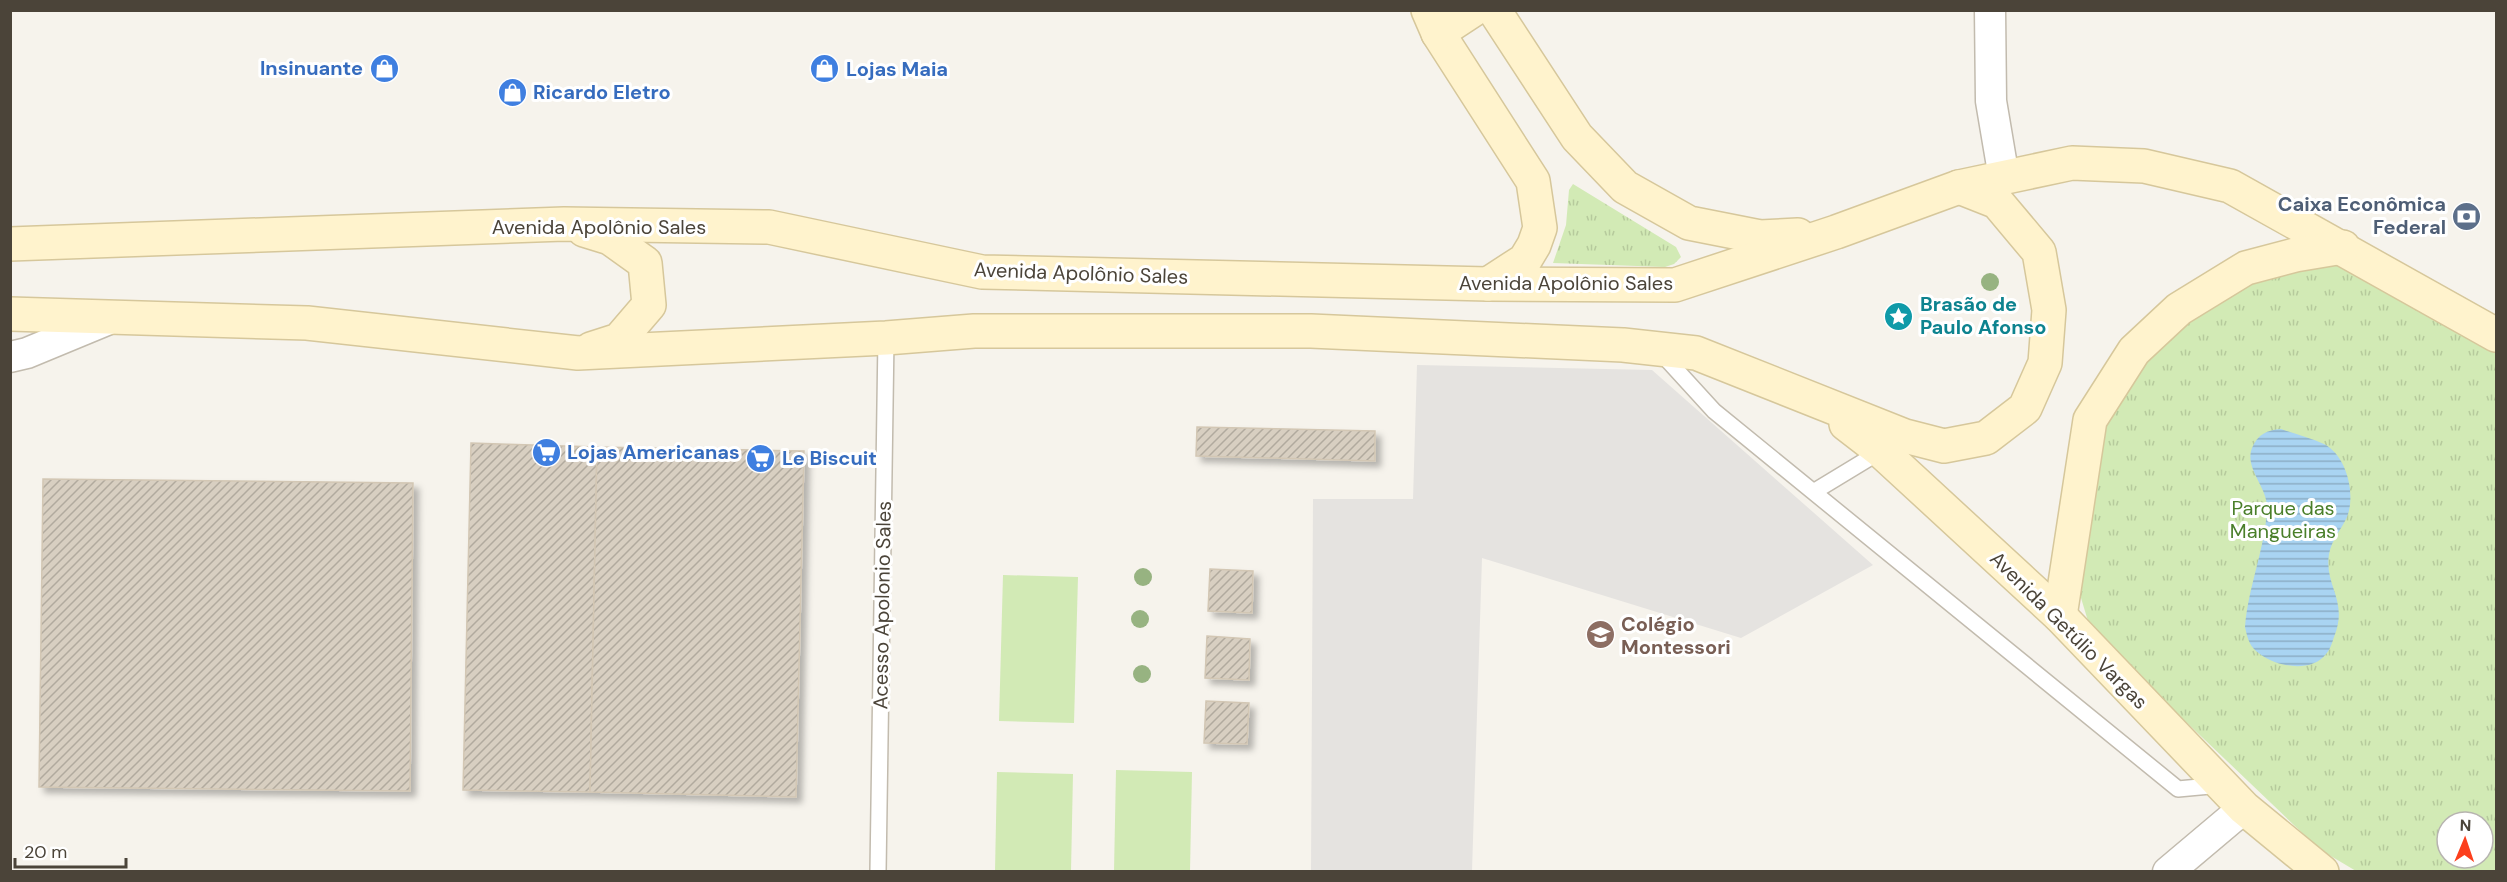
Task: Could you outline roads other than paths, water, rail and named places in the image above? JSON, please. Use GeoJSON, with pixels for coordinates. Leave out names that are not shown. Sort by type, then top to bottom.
{"type":"FeatureCollection","features":[{"type":"Feature","properties":{"kind":"street"},"geometry":{"type":"LineString","coordinates":[[1473,10],[1433,22],[1533,180],[1540,228],[1525,260],[1488,284]]}},
{"type":"Feature","properties":{"kind":"street"},"geometry":{"type":"LineString","coordinates":[[1494,10],[1577,137],[1625,187],[1689,223],[1760,237],[1836,232]]}},
{"type":"Feature","properties":{"kind":"street"},"geometry":{"type":"LineString","coordinates":[[1990,10],[1991,101],[2004,178]]}},
{"type":"Feature","properties":{"kind":"street","name":"Avenida Apolônio Sales"},"geometry":{"type":"LineString","coordinates":[[16,241],[564,224],[769,227],[982,272],[1488,284],[1674,285],[1836,232],[1959,187],[2072,163],[2144,166],[2230,186],[2343,247],[2496,335]]}},
{"type":"Feature","properties":{"kind":"street"},"geometry":{"type":"LineString","coordinates":[[10,314],[307,323],[578,353],[886,338],[974,331],[1311,331],[1657,348],[1696,353],[1905,436],[1944,446],[1986,438],[2025,408],[2045,363],[2049,310],[2039,252],[1997,202],[1959,187]]}},
{"type":"Feature","properties":{"kind":"street"},"geometry":{"type":"LineString","coordinates":[[564,224],[610,238],[645,263],[649,305],[619,340],[578,353]]}},
{"type":"Feature","properties":{"kind":"street"},"geometry":{"type":"LineString","coordinates":[[2060,616],[2090,420],[2134,351],[2180,309],[2246,268],[2295,255],[2343,247]]}},
{"type":"Feature","properties":{"kind":"street"},"geometry":{"type":"LineString","coordinates":[[10,357],[27,353],[116,316]]}},
{"type":"Feature","properties":{"kind":"street","name":"Avenida Getúlio Vargas"},"geometry":{"type":"LineString","coordinates":[[1809,396],[1881,451],[2060,616],[2244,808],[2322,872]]}},
{"type":"Feature","properties":{"kind":"street"},"geometry":{"type":"LineString","coordinates":[[2168,872],[2244,808]]}},
{"type":"Feature","properties":{"kind":"lane","name":"Acesso Apolonio Sales"},"geometry":{"type":"LineString","coordinates":[[878,872],[886,338]]}},
{"type":"Feature","properties":{"kind":"lane"},"geometry":{"type":"LineString","coordinates":[[1657,348],[1714,411],[2178,789],[2222,785]]}},
{"type":"Feature","properties":{"kind":"lane"},"geometry":{"type":"LineString","coordinates":[[1815,491],[1881,451]]}},
{"type":"Feature","properties":{"kind":"water"},"geometry":{"type":"Polygon","coordinates":[[[2281,429],[2324,444],[2332,450],[2344,466],[2350,487],[2350,508],[2329,554],[2328,566],[2338,603],[2338,624],[2327,652],[2319,660],[2302,666],[2282,664],[2264,657],[2252,646],[2245,627],[2267,509],[2264,493],[2253,471],[2250,456],[2254,443],[2260,436],[2271,430],[2281,429]]]}},
{"type":"Feature","properties":{"kind":"place","name":"Insinuante"},"geometry":{"type":"Point","coordinates":[384,68]}},
{"type":"Feature","properties":{"kind":"place","name":"Lojas Maia"},"geometry":{"type":"Point","coordinates":[825,69]}},
{"type":"Feature","properties":{"kind":"place","name":"Ricardo Eletro"},"geometry":{"type":"Point","coordinates":[512,92]}},
{"type":"Feature","properties":{"kind":"place","name":"Caixa Econômica Federal"},"geometry":{"type":"Point","coordinates":[2467,216]}},
{"type":"Feature","properties":{"kind":"place","name":"Brasão de Paulo Afonso"},"geometry":{"type":"Point","coordinates":[1899,316]}},
{"type":"Feature","properties":{"kind":"place","name":"Lojas Americanas"},"geometry":{"type":"Point","coordinates":[546,452]}},
{"type":"Feature","properties":{"kind":"place","name":"Le Biscuit"},"geometry":{"type":"Point","coordinates":[761,458]}},
{"type":"Feature","properties":{"kind":"place","name":"Colégio Montessori"},"geometry":{"type":"Point","coordinates":[1600,635]}},
{"type":"Feature","properties":{"kind":"park label","name":"Parque das Mangueiras"},"geometry":{"type":"Point","coordinates":[2283,520]}}]}
